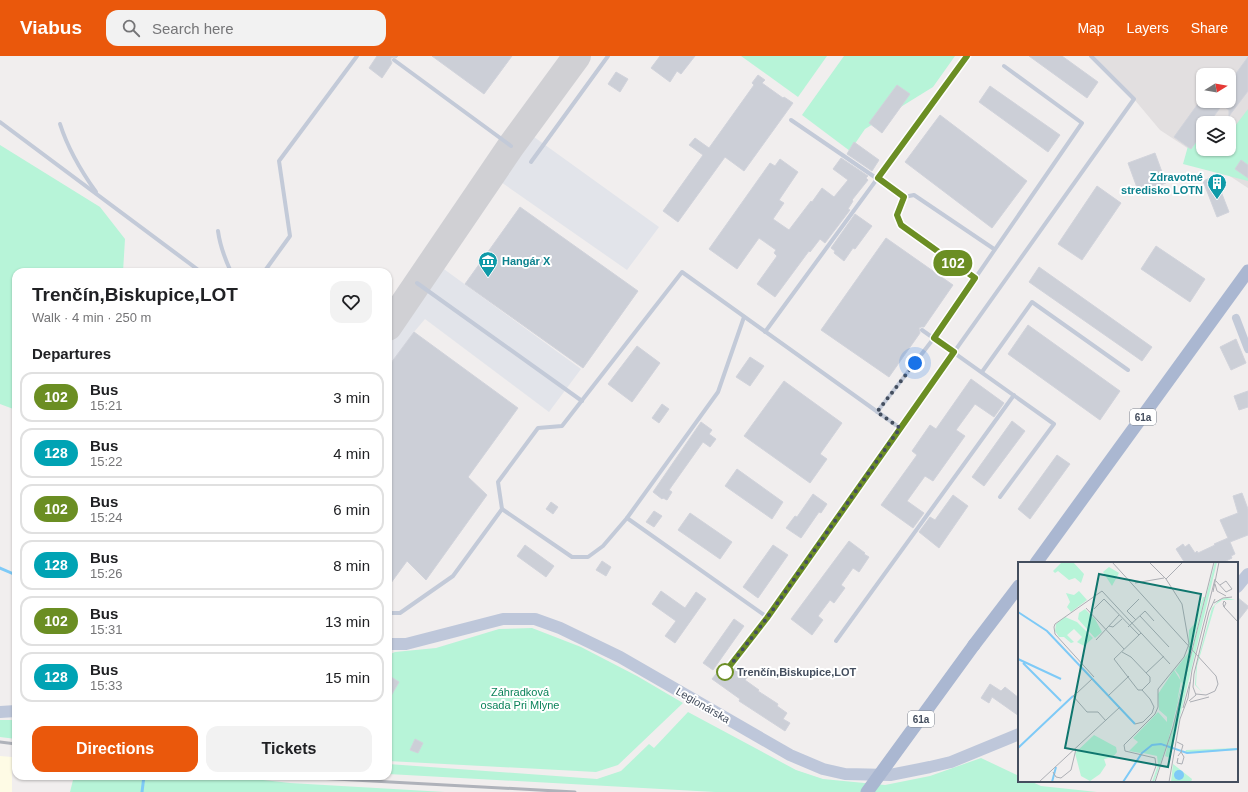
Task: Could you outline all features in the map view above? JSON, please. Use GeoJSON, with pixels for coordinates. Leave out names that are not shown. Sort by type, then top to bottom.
{"type":"FeatureCollection","features":[{"type":"Feature","properties":{"kind":"main road","name":"61a"},"geometry":{"type":"LineString","coordinates":[[1037,562],[1248,271]]}},
{"type":"Feature","properties":{"kind":"main road","name":"61a"},"geometry":{"type":"LineString","coordinates":[[867,792],[1018,587]]}},
{"type":"Feature","properties":{"kind":"street"},"geometry":{"type":"LineString","coordinates":[[1236,318],[1248,349]]}},
{"type":"Feature","properties":{"kind":"street"},"geometry":{"type":"LineString","coordinates":[[1238,586],[1248,574]]}},
{"type":"Feature","properties":{"kind":"street","name":"Legionárska"},"geometry":{"type":"LineString","coordinates":[[392,644],[406,644],[503,619],[534,619],[560,628],[620,657],[790,755],[823,769],[845,774],[890,775],[930,767],[951,762],[1018,734]]}},
{"type":"Feature","properties":{"kind":"street"},"geometry":{"type":"LineString","coordinates":[[0,712],[12,710]]}},
{"type":"Feature","properties":{"kind":"lane"},"geometry":{"type":"LineString","coordinates":[[267,268],[290,236],[279,161],[357,56]]}},
{"type":"Feature","properties":{"kind":"lane"},"geometry":{"type":"LineString","coordinates":[[531,162],[608,56]]}},
{"type":"Feature","properties":{"kind":"lane"},"geometry":{"type":"LineString","coordinates":[[765,332],[967,56]]}},
{"type":"Feature","properties":{"kind":"lane"},"geometry":{"type":"LineString","coordinates":[[725,672],[767,618],[1134,99],[1091,56]]}},
{"type":"Feature","properties":{"kind":"lane"},"geometry":{"type":"LineString","coordinates":[[394,60],[511,146]]}},
{"type":"Feature","properties":{"kind":"lane"},"geometry":{"type":"LineString","coordinates":[[877,412],[934,338],[994,249],[1047,176],[1082,123],[1004,66]]}},
{"type":"Feature","properties":{"kind":"lane"},"geometry":{"type":"LineString","coordinates":[[791,120],[904,197],[914,195],[994,249]]}},
{"type":"Feature","properties":{"kind":"lane"},"geometry":{"type":"LineString","coordinates":[[0,122],[196,268]]}},
{"type":"Feature","properties":{"kind":"lane"},"geometry":{"type":"LineString","coordinates":[[60,124],[72,153],[86,178],[99,196]]}},
{"type":"Feature","properties":{"kind":"lane"},"geometry":{"type":"LineString","coordinates":[[0,128],[9,129]]}},
{"type":"Feature","properties":{"kind":"lane"},"geometry":{"type":"LineString","coordinates":[[904,197],[897,215],[901,225],[975,278]]}},
{"type":"Feature","properties":{"kind":"lane"},"geometry":{"type":"LineString","coordinates":[[218,232],[224,256],[229,268]]}},
{"type":"Feature","properties":{"kind":"lane"},"geometry":{"type":"LineString","coordinates":[[392,613],[400,613],[453,576],[502,510],[498,482],[538,428],[562,426],[682,272],[744,318],[900,428]]}},
{"type":"Feature","properties":{"kind":"lane"},"geometry":{"type":"LineString","coordinates":[[417,283],[582,401]]}},
{"type":"Feature","properties":{"kind":"lane"},"geometry":{"type":"LineString","coordinates":[[982,372],[1032,302],[1128,370]]}},
{"type":"Feature","properties":{"kind":"lane"},"geometry":{"type":"LineString","coordinates":[[502,510],[572,557],[588,557],[603,546],[627,518],[718,392],[744,318]]}},
{"type":"Feature","properties":{"kind":"lane"},"geometry":{"type":"LineString","coordinates":[[922,330],[1054,424],[1000,497]]}},
{"type":"Feature","properties":{"kind":"lane"},"geometry":{"type":"LineString","coordinates":[[836,641],[1014,396]]}},
{"type":"Feature","properties":{"kind":"lane"},"geometry":{"type":"LineString","coordinates":[[627,518],[767,618]]}},
{"type":"Feature","properties":{"kind":"shaded area"},"geometry":{"type":"Polygon","coordinates":[[[1091,56],[1248,56],[1248,188],[1199,156],[1236,156],[1236,116],[1196,116],[1196,154],[1160,130],[1134,99],[1091,56]]]}},
{"type":"Feature","properties":{"kind":"shaded area"},"geometry":{"type":"Polygon","coordinates":[[[516,124],[659,227],[627,270],[498,180],[437,264],[581,369],[549,412],[425,319],[392,362],[392,298],[516,124]]]}},
{"type":"Feature","properties":{"kind":"shaded area"},"geometry":{"type":"Polygon","coordinates":[[[0,756],[12,757],[12,792],[0,792],[0,756]]]}},
{"type":"Feature","properties":{"kind":"green space"},"geometry":{"type":"Polygon","coordinates":[[[741,56],[827,56],[798,97],[741,56]]]}},
{"type":"Feature","properties":{"kind":"green space"},"geometry":{"type":"Polygon","coordinates":[[[844,56],[955,56],[933,87],[865,129],[850,151],[802,115],[844,56]]]}},
{"type":"Feature","properties":{"kind":"green space"},"geometry":{"type":"Polygon","coordinates":[[[1248,109],[1248,181],[1183,164],[1190,139],[1196,142],[1196,156],[1236,156],[1236,125],[1248,109]]]}},
{"type":"Feature","properties":{"kind":"green space"},"geometry":{"type":"Polygon","coordinates":[[[0,145],[100,207],[125,239],[123,268],[12,268],[12,408],[0,404],[0,145]]]}},
{"type":"Feature","properties":{"kind":"green space","name":"Záhradková osada Pri Mlyne"},"geometry":{"type":"Polygon","coordinates":[[[532,628],[581,647],[637,676],[683,703],[618,765],[596,772],[392,761],[392,653],[436,648],[499,629],[532,628]]]}},
{"type":"Feature","properties":{"kind":"green space"},"geometry":{"type":"Polygon","coordinates":[[[688,712],[796,770],[823,779],[885,785],[930,776],[981,758],[1018,776],[1018,782],[1032,782],[1041,786],[1097,792],[715,792],[392,774],[392,764],[597,779],[621,771],[649,744],[654,748],[688,712]]]}},
{"type":"Feature","properties":{"kind":"green space"},"geometry":{"type":"Polygon","coordinates":[[[0,720],[12,720],[12,738],[0,737],[0,720]]]}},
{"type":"Feature","properties":{"kind":"green space"},"geometry":{"type":"Polygon","coordinates":[[[73,780],[262,780],[445,792],[70,792],[73,780]]]}},
{"type":"Feature","properties":{"kind":"building"},"geometry":{"type":"Polygon","coordinates":[[[377,56],[398,56],[396,58],[391,58],[392,63],[382,78],[369,68],[377,56]]]}},
{"type":"Feature","properties":{"kind":"building"},"geometry":{"type":"Polygon","coordinates":[[[432,56],[512,56],[484,94],[432,56]]]}},
{"type":"Feature","properties":{"kind":"building"},"geometry":{"type":"Polygon","coordinates":[[[660,56],[695,56],[681,74],[677,71],[670,82],[651,68],[660,56]]]}},
{"type":"Feature","properties":{"kind":"building"},"geometry":{"type":"Polygon","coordinates":[[[1029,56],[1062,56],[1098,82],[1087,98],[1029,56]]]}},
{"type":"Feature","properties":{"kind":"building"},"geometry":{"type":"Polygon","coordinates":[[[1248,57],[1248,91],[1236,107],[1236,73],[1248,57]]]}},
{"type":"Feature","properties":{"kind":"building"},"geometry":{"type":"Polygon","coordinates":[[[616,72],[628,79],[620,92],[608,84],[616,72]]]}},
{"type":"Feature","properties":{"kind":"building"},"geometry":{"type":"Polygon","coordinates":[[[758,75],[765,80],[762,83],[783,98],[784,97],[793,103],[744,171],[725,157],[678,222],[663,211],[703,155],[689,145],[695,138],[709,148],[754,85],[752,83],[758,75]]]}},
{"type":"Feature","properties":{"kind":"building"},"geometry":{"type":"Polygon","coordinates":[[[897,85],[910,94],[882,133],[869,123],[897,85]]]}},
{"type":"Feature","properties":{"kind":"building"},"geometry":{"type":"Polygon","coordinates":[[[990,86],[1060,135],[1048,152],[979,102],[990,86]]]}},
{"type":"Feature","properties":{"kind":"building"},"geometry":{"type":"Polygon","coordinates":[[[1196,107],[1196,108],[1220,108],[1214,116],[1196,116],[1196,142],[1191,149],[1174,137],[1196,107]]]}},
{"type":"Feature","properties":{"kind":"building"},"geometry":{"type":"Polygon","coordinates":[[[1226,108],[1235,108],[1229,116],[1229,110],[1226,108]]]}},
{"type":"Feature","properties":{"kind":"building"},"geometry":{"type":"Polygon","coordinates":[[[940,115],[1027,181],[992,228],[905,162],[940,115]]]}},
{"type":"Feature","properties":{"kind":"building"},"geometry":{"type":"Polygon","coordinates":[[[854,142],[879,160],[872,171],[847,154],[854,142]]]}},
{"type":"Feature","properties":{"kind":"building"},"geometry":{"type":"Polygon","coordinates":[[[1155,153],[1166,183],[1139,193],[1128,163],[1155,153]]]}},
{"type":"Feature","properties":{"kind":"building"},"geometry":{"type":"Polygon","coordinates":[[[841,158],[868,176],[866,178],[868,180],[852,200],[853,201],[848,209],[850,210],[825,243],[820,239],[810,252],[809,251],[775,297],[757,284],[777,256],[774,253],[776,250],[759,238],[737,269],[709,249],[770,163],[775,166],[780,159],[798,172],[779,200],[784,203],[773,219],[789,230],[822,188],[834,197],[848,180],[833,169],[841,158]]]}},
{"type":"Feature","properties":{"kind":"building"},"geometry":{"type":"Polygon","coordinates":[[[1241,160],[1248,165],[1248,178],[1235,169],[1241,160]]]}},
{"type":"Feature","properties":{"kind":"building","name":"Zdravotné stredisko LOTN"},"geometry":{"type":"Polygon","coordinates":[[[1215,176],[1229,212],[1217,217],[1203,181],[1215,176]]]}},
{"type":"Feature","properties":{"kind":"building"},"geometry":{"type":"Polygon","coordinates":[[[1097,186],[1121,203],[1082,260],[1058,244],[1097,186]]]}},
{"type":"Feature","properties":{"kind":"building"},"geometry":{"type":"Polygon","coordinates":[[[520,207],[638,291],[583,368],[465,284],[520,207]]]}},
{"type":"Feature","properties":{"kind":"building"},"geometry":{"type":"Polygon","coordinates":[[[855,214],[872,226],[844,261],[834,253],[835,251],[831,248],[855,214]]]}},
{"type":"Feature","properties":{"kind":"building"},"geometry":{"type":"Polygon","coordinates":[[[886,238],[953,285],[924,327],[919,328],[920,333],[889,377],[821,330],[886,238]]]}},
{"type":"Feature","properties":{"kind":"building"},"geometry":{"type":"Polygon","coordinates":[[[1156,246],[1205,279],[1190,302],[1141,269],[1156,246]]]}},
{"type":"Feature","properties":{"kind":"building"},"geometry":{"type":"Polygon","coordinates":[[[1039,267],[1152,347],[1142,361],[1029,282],[1039,267]]]}},
{"type":"Feature","properties":{"kind":"building"},"geometry":{"type":"Polygon","coordinates":[[[1028,325],[1120,391],[1100,420],[1008,354],[1028,325]]]}},
{"type":"Feature","properties":{"kind":"building"},"geometry":{"type":"Polygon","coordinates":[[[414,332],[518,408],[468,477],[487,495],[426,580],[407,561],[392,582],[392,362],[414,332]]]}},
{"type":"Feature","properties":{"kind":"building"},"geometry":{"type":"Polygon","coordinates":[[[1236,339],[1246,363],[1231,370],[1220,347],[1236,339]]]}},
{"type":"Feature","properties":{"kind":"building"},"geometry":{"type":"Polygon","coordinates":[[[637,346],[660,363],[632,402],[608,384],[637,346]]]}},
{"type":"Feature","properties":{"kind":"building"},"geometry":{"type":"Polygon","coordinates":[[[750,357],[764,366],[750,386],[736,377],[750,357]]]}},
{"type":"Feature","properties":{"kind":"building"},"geometry":{"type":"Polygon","coordinates":[[[971,379],[1004,403],[994,417],[975,404],[956,430],[965,436],[933,481],[925,476],[907,501],[924,513],[913,528],[881,505],[917,455],[912,451],[930,425],[936,429],[971,379]]]}},
{"type":"Feature","properties":{"kind":"building"},"geometry":{"type":"Polygon","coordinates":[[[784,381],[842,423],[820,454],[827,459],[810,483],[744,436],[784,381]]]}},
{"type":"Feature","properties":{"kind":"building"},"geometry":{"type":"Polygon","coordinates":[[[1248,391],[1248,407],[1239,410],[1234,396],[1248,391]]]}},
{"type":"Feature","properties":{"kind":"building"},"geometry":{"type":"Polygon","coordinates":[[[662,404],[669,409],[659,423],[652,418],[662,404]]]}},
{"type":"Feature","properties":{"kind":"building"},"geometry":{"type":"Polygon","coordinates":[[[1012,421],[1025,431],[984,486],[972,477],[1012,421]]]}},
{"type":"Feature","properties":{"kind":"building"},"geometry":{"type":"Polygon","coordinates":[[[701,422],[712,430],[709,434],[716,439],[710,447],[703,442],[669,490],[672,492],[667,500],[662,499],[653,492],[701,422]]]}},
{"type":"Feature","properties":{"kind":"building"},"geometry":{"type":"Polygon","coordinates":[[[1057,455],[1070,464],[1030,519],[1018,509],[1057,455]]]}},
{"type":"Feature","properties":{"kind":"building"},"geometry":{"type":"Polygon","coordinates":[[[737,469],[783,502],[772,519],[725,486],[737,469]]]}},
{"type":"Feature","properties":{"kind":"building"},"geometry":{"type":"Polygon","coordinates":[[[1242,493],[1248,509],[1248,535],[1230,542],[1235,554],[1231,556],[1232,558],[1224,562],[1184,562],[1176,549],[1183,544],[1185,547],[1189,544],[1195,553],[1197,551],[1198,553],[1228,538],[1220,520],[1238,513],[1233,496],[1242,493]]]}},
{"type":"Feature","properties":{"kind":"building"},"geometry":{"type":"Polygon","coordinates":[[[813,494],[827,504],[821,513],[819,512],[801,538],[786,528],[795,516],[797,517],[813,494]]]}},
{"type":"Feature","properties":{"kind":"building"},"geometry":{"type":"Polygon","coordinates":[[[953,495],[968,506],[939,548],[919,532],[930,517],[935,520],[953,495]]]}},
{"type":"Feature","properties":{"kind":"building"},"geometry":{"type":"Polygon","coordinates":[[[551,502],[558,507],[553,514],[546,509],[551,502]]]}},
{"type":"Feature","properties":{"kind":"building"},"geometry":{"type":"Polygon","coordinates":[[[654,511],[662,516],[654,527],[646,522],[654,511]]]}},
{"type":"Feature","properties":{"kind":"building"},"geometry":{"type":"Polygon","coordinates":[[[690,513],[732,542],[720,559],[678,530],[690,513]]]}},
{"type":"Feature","properties":{"kind":"building"},"geometry":{"type":"Polygon","coordinates":[[[849,541],[869,557],[859,572],[853,568],[841,585],[845,588],[834,603],[830,600],[818,616],[823,620],[812,635],[791,619],[849,541]]]}},
{"type":"Feature","properties":{"kind":"building"},"geometry":{"type":"Polygon","coordinates":[[[525,545],[554,566],[546,577],[517,556],[525,545]]]}},
{"type":"Feature","properties":{"kind":"building"},"geometry":{"type":"Polygon","coordinates":[[[773,545],[788,555],[758,598],[743,587],[773,545]]]}},
{"type":"Feature","properties":{"kind":"building"},"geometry":{"type":"Polygon","coordinates":[[[602,561],[611,567],[606,576],[596,570],[602,561]]]}},
{"type":"Feature","properties":{"kind":"building"},"geometry":{"type":"Polygon","coordinates":[[[661,591],[685,608],[696,592],[706,599],[675,643],[665,636],[676,621],[652,604],[661,591]]]}},
{"type":"Feature","properties":{"kind":"building"},"geometry":{"type":"Polygon","coordinates":[[[1238,598],[1248,606],[1238,621],[1238,598]]]}},
{"type":"Feature","properties":{"kind":"building"},"geometry":{"type":"Polygon","coordinates":[[[734,619],[744,626],[713,670],[703,663],[734,619]]]}},
{"type":"Feature","properties":{"kind":"building"},"geometry":{"type":"Polygon","coordinates":[[[736,667],[748,676],[745,680],[759,690],[758,691],[778,704],[777,706],[787,713],[783,719],[790,723],[785,731],[739,701],[740,699],[712,679],[720,669],[722,670],[723,675],[729,675],[736,667]]]}},
{"type":"Feature","properties":{"kind":"building"},"geometry":{"type":"Polygon","coordinates":[[[392,678],[399,682],[392,694],[392,678]]]}},
{"type":"Feature","properties":{"kind":"building"},"geometry":{"type":"Polygon","coordinates":[[[990,684],[1001,691],[1005,687],[1018,697],[1018,715],[992,697],[989,703],[981,698],[990,684]]]}},
{"type":"Feature","properties":{"kind":"building"},"geometry":{"type":"Polygon","coordinates":[[[415,739],[423,743],[418,753],[410,750],[415,739]]]}},
{"type":"Feature","properties":{"kind":"waterway"},"geometry":{"type":"LineString","coordinates":[[0,568],[12,573]]}},
{"type":"Feature","properties":{"kind":"waterway"},"geometry":{"type":"LineString","coordinates":[[142,792],[144,780]]}},
{"type":"Feature","properties":{"kind":"taxiway"},"geometry":{"type":"LineString","coordinates":[[392,321],[511,146],[577,56]]}},
{"type":"Feature","properties":{"kind":"railway"},"geometry":{"type":"LineString","coordinates":[[0,742],[12,744]]}},
{"type":"Feature","properties":{"kind":"railway"},"geometry":{"type":"LineString","coordinates":[[354,780],[575,792]]}},
{"type":"Feature","properties":{"kind":"bus line","name":"102"},"geometry":{"type":"LineString","coordinates":[[725,672],[767,618],[954,352],[934,338],[975,278],[901,225],[897,215],[904,197],[878,178],[967,56]]}},
{"type":"Feature","properties":{"kind":"place","name":"Zdravotné stredisko LOTN"},"geometry":{"type":"Point","coordinates":[1217,200]}},
{"type":"Feature","properties":{"kind":"place","name":"Hangár X"},"geometry":{"type":"Point","coordinates":[488,278]}},
{"type":"Feature","properties":{"kind":"place","name":"Trenčín,Biskupice,LOT"},"geometry":{"type":"Point","coordinates":[725,672]}},
{"type":"Feature","properties":{"kind":"route"},"geometry":{"type":"LineString","coordinates":[[725,672],[767,618],[900,428],[877,412],[915,363]]}}]}
